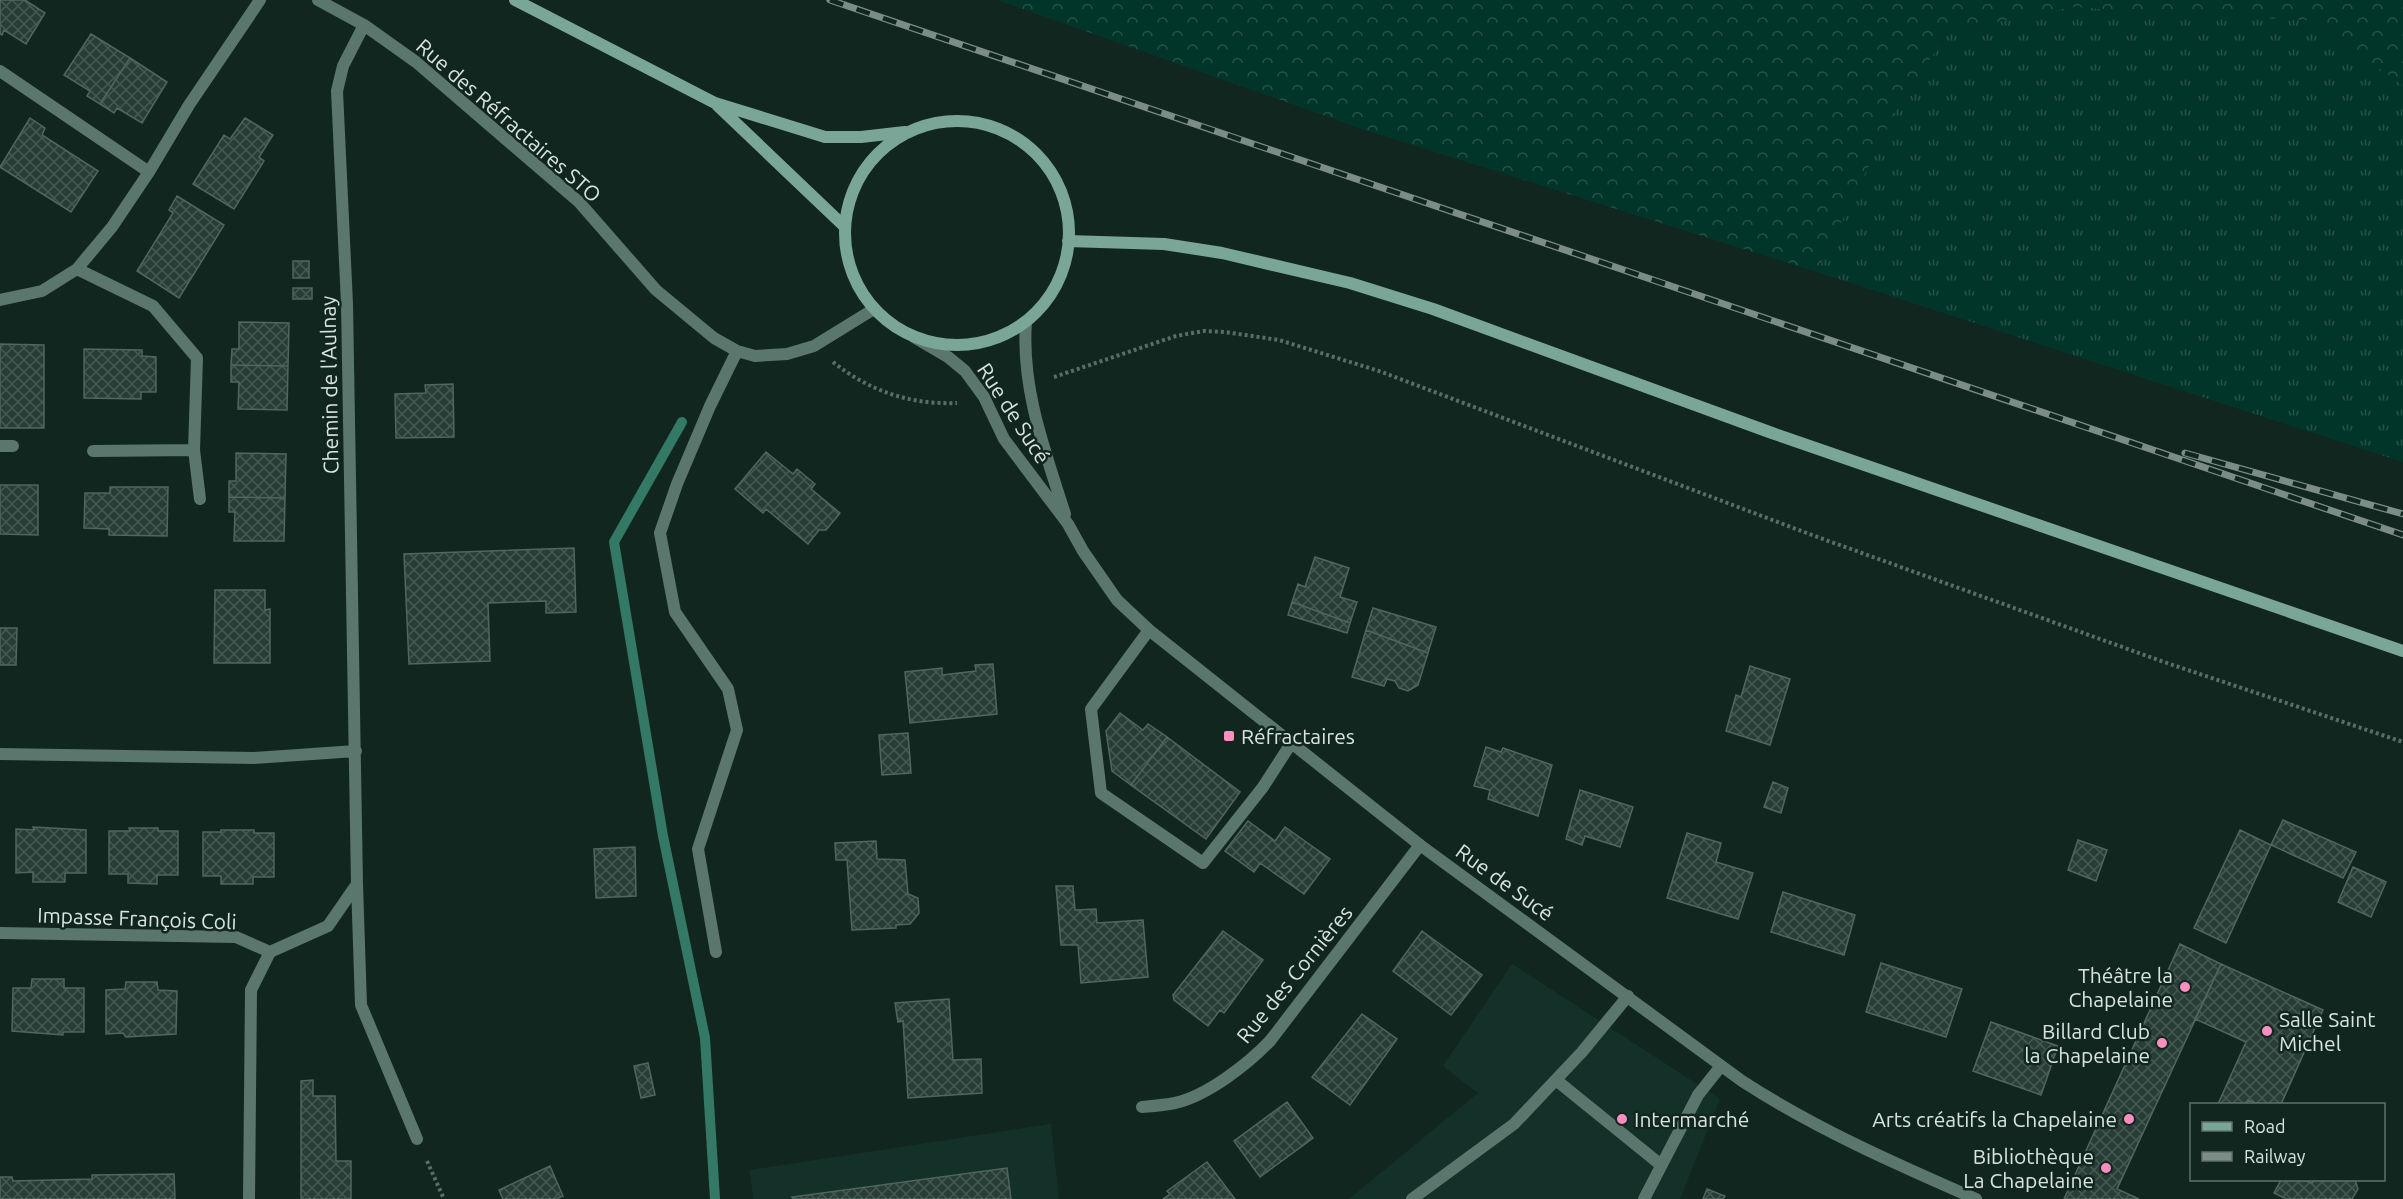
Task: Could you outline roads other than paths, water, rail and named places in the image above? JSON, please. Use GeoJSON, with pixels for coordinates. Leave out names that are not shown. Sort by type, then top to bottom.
{"type":"FeatureCollection","features":[{"type":"Feature","properties":{"kind":"main road"},"geometry":{"type":"LineString","coordinates":[[515,0],[715,103],[825,137],[861,137],[909,132]]}},
{"type":"Feature","properties":{"kind":"main road"},"geometry":{"type":"LineString","coordinates":[[715,103],[845,227]]}},
{"type":"Feature","properties":{"kind":"main road"},"geometry":{"type":"LineString","coordinates":[[950,121],[991,126],[1011,135],[1028,147],[1043,162],[1054,179],[1063,199],[1067,220],[1068,241],[1064,264],[1056,285],[1042,305],[1026,322],[1006,334],[984,342],[960,345],[937,344],[914,337],[892,325],[874,309],[861,291],[851,271],[846,249],[845,227],[852,194],[869,164],[894,140],[909,132],[928,125],[950,121]]}},
{"type":"Feature","properties":{"kind":"main road"},"geometry":{"type":"LineString","coordinates":[[1068,241],[1164,244],[1222,253],[1298,270],[1433,309],[1772,433],[2403,651]]}},
{"type":"Feature","properties":{"kind":"street"},"geometry":{"type":"LineString","coordinates":[[0,300],[42,291],[76,268],[112,228],[189,105],[260,0]]}},
{"type":"Feature","properties":{"kind":"street","name":"Rue des Réfractaires STO"},"geometry":{"type":"LineString","coordinates":[[318,0],[364,25],[416,62],[579,202],[656,290],[714,338],[737,351],[755,356],[771,356],[814,346],[874,309]]}},
{"type":"Feature","properties":{"kind":"street","name":"Chemin de l'Aulnay"},"geometry":{"type":"LineString","coordinates":[[364,25],[343,66],[337,91],[347,304],[361,1005],[417,1139]]}},
{"type":"Feature","properties":{"kind":"street"},"geometry":{"type":"LineString","coordinates":[[0,71],[149,172]]}},
{"type":"Feature","properties":{"kind":"street"},"geometry":{"type":"LineString","coordinates":[[76,268],[153,306],[196,358],[194,450],[200,499]]}},
{"type":"Feature","properties":{"kind":"street","name":"Rue de Sucé"},"geometry":{"type":"LineString","coordinates":[[1026,322],[1026,368],[1037,424],[1068,524]]}},
{"type":"Feature","properties":{"kind":"street","name":"Rue de Sucé"},"geometry":{"type":"LineString","coordinates":[[914,337],[948,357],[965,371],[984,397],[1004,439],[1068,524],[1083,551],[1117,600],[1149,630],[1420,845],[1721,1066],[1776,1103],[1830,1132],[1976,1199]]}},
{"type":"Feature","properties":{"kind":"street"},"geometry":{"type":"LineString","coordinates":[[716,952],[698,849],[737,730],[729,689],[675,612],[660,533],[677,484],[710,406],[737,351]]}},
{"type":"Feature","properties":{"kind":"street"},"geometry":{"type":"LineString","coordinates":[[0,446],[13,446]]}},
{"type":"Feature","properties":{"kind":"street"},"geometry":{"type":"LineString","coordinates":[[93,451],[194,450]]}},
{"type":"Feature","properties":{"kind":"street"},"geometry":{"type":"LineString","coordinates":[[1149,630],[1091,709],[1101,793],[1203,863],[1263,788],[1292,742]]}},
{"type":"Feature","properties":{"kind":"street"},"geometry":{"type":"LineString","coordinates":[[0,754],[254,758],[356,751]]}},
{"type":"Feature","properties":{"kind":"street","name":"Rue des Cornières"},"geometry":{"type":"LineString","coordinates":[[1142,1107],[1176,1103],[1201,1093],[1255,1056],[1270,1041],[1420,845]]}},
{"type":"Feature","properties":{"kind":"street"},"geometry":{"type":"LineString","coordinates":[[249,1199],[251,990],[270,952],[328,926],[357,884]]}},
{"type":"Feature","properties":{"kind":"street","name":"Impasse François Coli"},"geometry":{"type":"LineString","coordinates":[[0,933],[236,937],[270,952]]}},
{"type":"Feature","properties":{"kind":"street"},"geometry":{"type":"LineString","coordinates":[[1412,1199],[1514,1124],[1556,1080],[1628,996]]}},
{"type":"Feature","properties":{"kind":"street"},"geometry":{"type":"LineString","coordinates":[[1644,1199],[1698,1095],[1721,1066]]}},
{"type":"Feature","properties":{"kind":"street"},"geometry":{"type":"LineString","coordinates":[[1556,1080],[1661,1166]]}},
{"type":"Feature","properties":{"kind":"waterway"},"geometry":{"type":"LineString","coordinates":[[682,422],[614,542],[663,836],[705,1038],[715,1199]]}},
{"type":"Feature","properties":{"kind":"railway"},"geometry":{"type":"LineString","coordinates":[[830,0],[2403,535]]}},
{"type":"Feature","properties":{"kind":"railway"},"geometry":{"type":"LineString","coordinates":[[2185,453],[2403,514]]}},
{"type":"Feature","properties":{"kind":"place","name":"Réfractaires"},"geometry":{"type":"Point","coordinates":[1229,736]}},
{"type":"Feature","properties":{"kind":"place","name":"Théâtre la Chapelaine"},"geometry":{"type":"Point","coordinates":[2185,987]}},
{"type":"Feature","properties":{"kind":"place","name":"Salle Saint Michel"},"geometry":{"type":"Point","coordinates":[2267,1031]}},
{"type":"Feature","properties":{"kind":"place","name":"Billard Club la Chapelaine"},"geometry":{"type":"Point","coordinates":[2162,1043]}},
{"type":"Feature","properties":{"kind":"place","name":"Intermarché"},"geometry":{"type":"Point","coordinates":[1622,1119]}},
{"type":"Feature","properties":{"kind":"place","name":"Arts créatifs la Chapelaine"},"geometry":{"type":"Point","coordinates":[2129,1119]}},
{"type":"Feature","properties":{"kind":"place","name":"Bibliothèque La Chapelaine"},"geometry":{"type":"Point","coordinates":[2106,1168]}}]}
